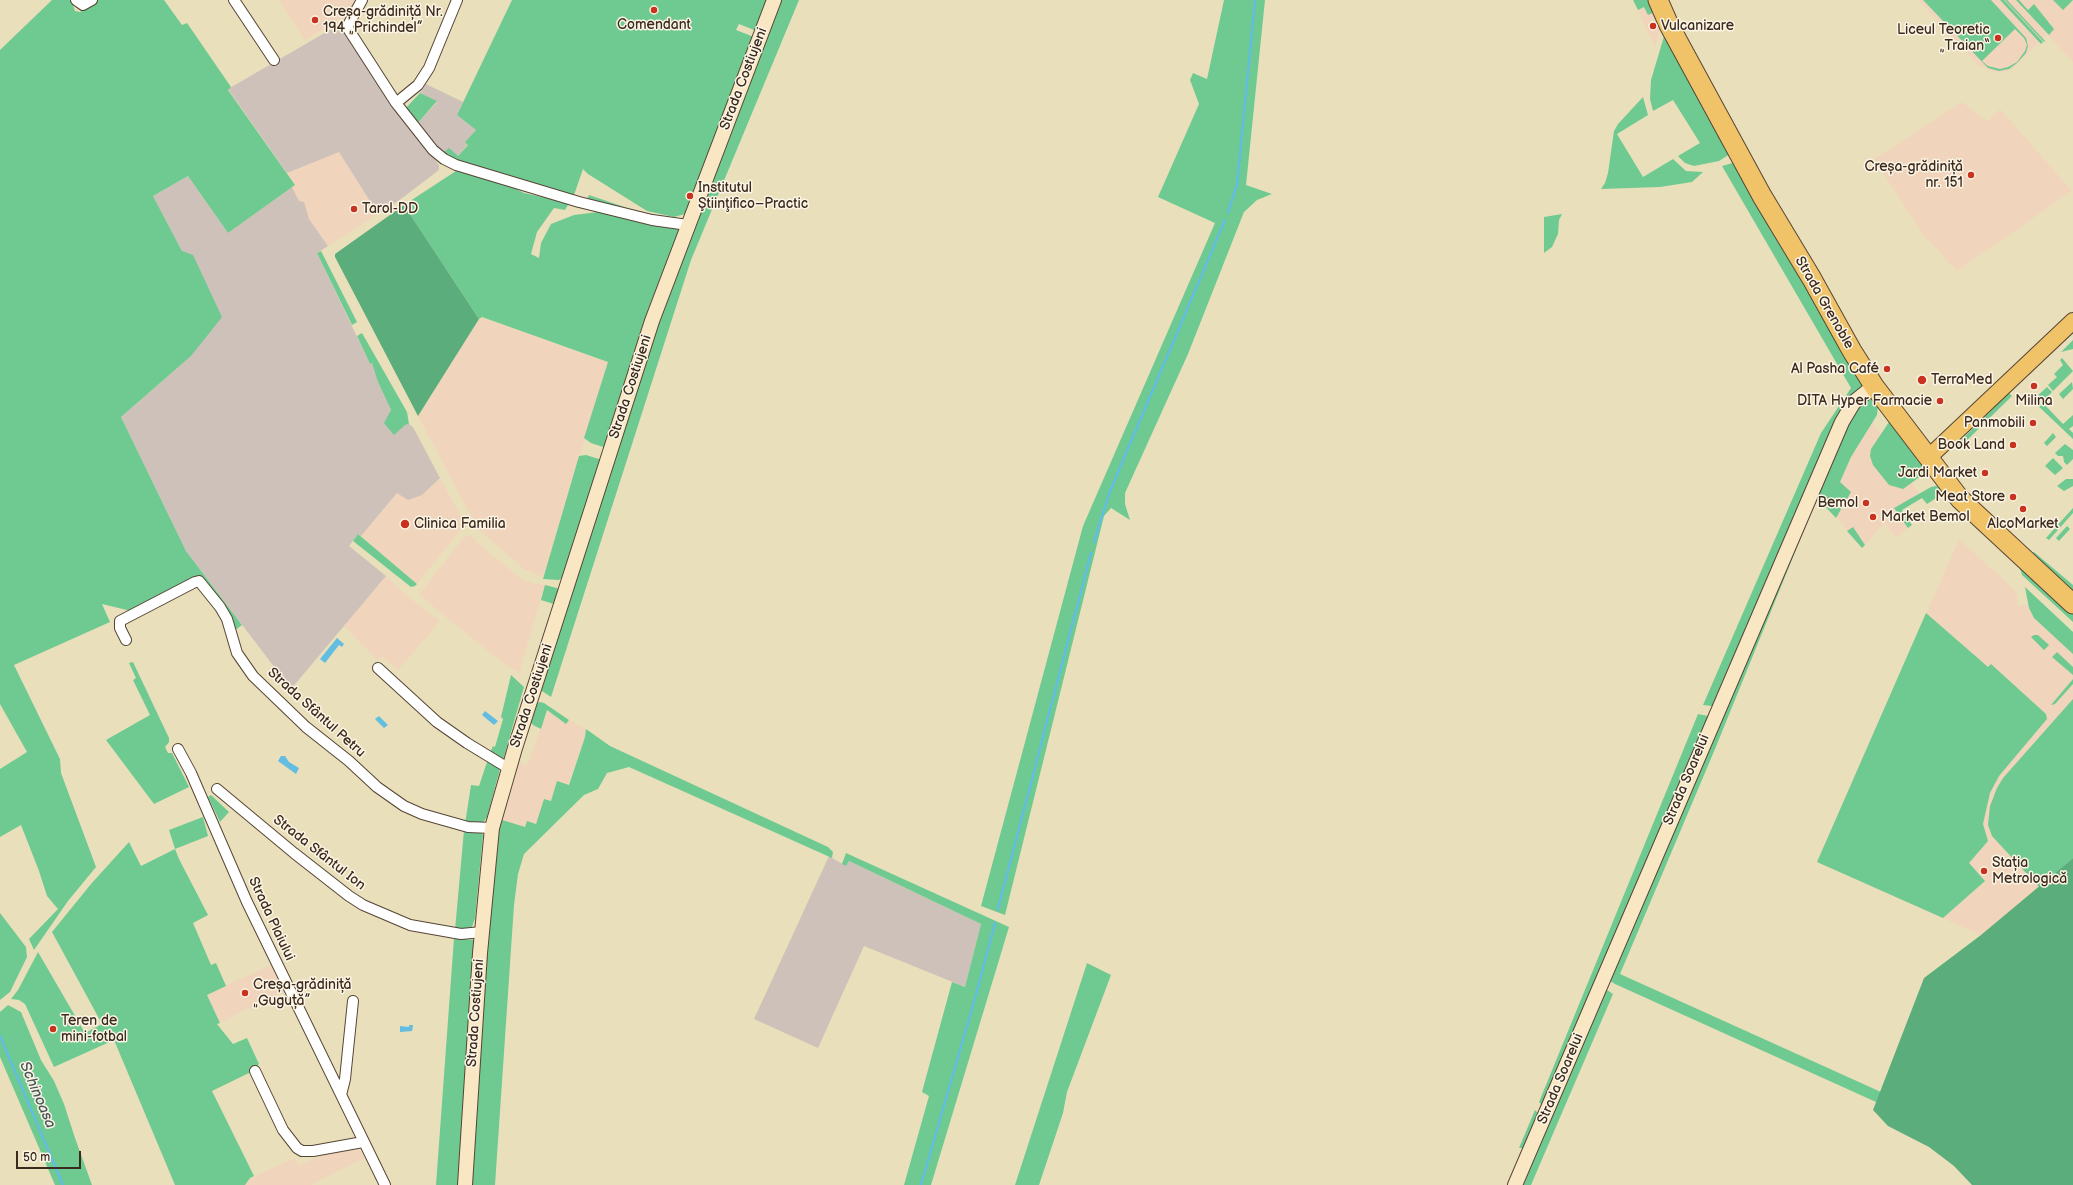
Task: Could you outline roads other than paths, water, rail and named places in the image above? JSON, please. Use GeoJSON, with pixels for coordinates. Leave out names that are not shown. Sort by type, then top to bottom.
{"type":"FeatureCollection","features":[{"type":"Feature","properties":{"kind":"highway","name":"Strada Grenoble"},"geometry":{"type":"LineString","coordinates":[[1658,0],[1669,25],[1762,196],[1874,386],[1928,458],[1969,508],[2073,604]]}},
{"type":"Feature","properties":{"kind":"main road"},"geometry":{"type":"LineString","coordinates":[[1928,458],[2073,321]]}},
{"type":"Feature","properties":{"kind":"street"},"geometry":{"type":"LineString","coordinates":[[78,2],[83,5],[92,0]]}},
{"type":"Feature","properties":{"kind":"street"},"geometry":{"type":"LineString","coordinates":[[234,0],[274,60]]}},
{"type":"Feature","properties":{"kind":"street"},"geometry":{"type":"LineString","coordinates":[[362,0],[347,27],[396,103],[433,150],[444,159],[456,165],[578,202],[652,220],[688,225]]}},
{"type":"Feature","properties":{"kind":"street"},"geometry":{"type":"LineString","coordinates":[[396,103],[418,85],[429,68],[457,0]]}},
{"type":"Feature","properties":{"kind":"street","name":"Strada Costiujeni"},"geometry":{"type":"LineString","coordinates":[[465,1185],[482,932],[492,828],[508,768],[631,384],[688,225],[774,0]]}},
{"type":"Feature","properties":{"kind":"street","name":"Strada Soarelui"},"geometry":{"type":"LineString","coordinates":[[1515,1185],[1842,422],[1854,402],[1874,386]]}},
{"type":"Feature","properties":{"kind":"street","name":"Strada Sfântul Petru"},"geometry":{"type":"LineString","coordinates":[[126,640],[120,628],[120,621],[188,585],[199,581],[220,607],[227,620],[237,653],[253,676],[306,727],[349,761],[377,788],[404,806],[422,814],[461,826],[492,828]]}},
{"type":"Feature","properties":{"kind":"street"},"geometry":{"type":"LineString","coordinates":[[378,668],[437,722],[467,743],[508,768]]}},
{"type":"Feature","properties":{"kind":"street","name":"Strada Plaiului"},"geometry":{"type":"LineString","coordinates":[[178,749],[191,773],[247,902],[385,1185]]}},
{"type":"Feature","properties":{"kind":"street","name":"Strada Sfântul Ion"},"geometry":{"type":"LineString","coordinates":[[217,789],[294,853],[349,896],[363,905],[410,924],[461,934],[482,932]]}},
{"type":"Feature","properties":{"kind":"street"},"geometry":{"type":"LineString","coordinates":[[341,1095],[345,1079],[353,1001]]}},
{"type":"Feature","properties":{"kind":"street"},"geometry":{"type":"LineString","coordinates":[[255,1071],[283,1130],[297,1148],[302,1151],[313,1151],[363,1142]]}},
{"type":"Feature","properties":{"kind":"water"},"geometry":{"type":"Polygon","coordinates":[[[337,638],[344,644],[342,647],[339,645],[325,663],[320,659],[337,638]]]}},
{"type":"Feature","properties":{"kind":"water"},"geometry":{"type":"Polygon","coordinates":[[[485,711],[498,721],[494,725],[482,715],[485,711]]]}},
{"type":"Feature","properties":{"kind":"water"},"geometry":{"type":"Polygon","coordinates":[[[379,716],[388,725],[384,728],[375,719],[379,716]]]}},
{"type":"Feature","properties":{"kind":"water"},"geometry":{"type":"Polygon","coordinates":[[[281,756],[285,756],[289,762],[299,768],[296,774],[278,761],[281,756]]]}},
{"type":"Feature","properties":{"kind":"water"},"geometry":{"type":"Polygon","coordinates":[[[409,1025],[413,1025],[412,1031],[400,1032],[400,1026],[409,1027],[409,1025]]]}},
{"type":"Feature","properties":{"kind":"waterway"},"geometry":{"type":"LineString","coordinates":[[1228,212],[1237,185],[1255,0]]}},
{"type":"Feature","properties":{"kind":"waterway"},"geometry":{"type":"LineString","coordinates":[[1094,542],[1110,491],[1225,220]]}},
{"type":"Feature","properties":{"kind":"waterway"},"geometry":{"type":"LineString","coordinates":[[998,909],[1091,553]]}},
{"type":"Feature","properties":{"kind":"waterway"},"geometry":{"type":"LineString","coordinates":[[921,1185],[976,995],[995,923]]}},
{"type":"Feature","properties":{"kind":"waterway","name":"Schinoasa"},"geometry":{"type":"LineString","coordinates":[[0,1036],[63,1185]]}},
{"type":"Feature","properties":{"kind":"place","name":"Comendant"},"geometry":{"type":"Point","coordinates":[654,10]}},
{"type":"Feature","properties":{"kind":"place","name":"Creșa-grădiniță Nr. 194 „Prichindel”"},"geometry":{"type":"Point","coordinates":[315,20]}},
{"type":"Feature","properties":{"kind":"place","name":"Vulcanizare"},"geometry":{"type":"Point","coordinates":[1653,26]}},
{"type":"Feature","properties":{"kind":"place","name":"Liceul Teoretic „Traian“"},"geometry":{"type":"Point","coordinates":[1998,38]}},
{"type":"Feature","properties":{"kind":"place","name":"Creșa-grădiniță nr. 151"},"geometry":{"type":"Point","coordinates":[1971,175]}},
{"type":"Feature","properties":{"kind":"place","name":"Institutul Ştiinţifico–Practic"},"geometry":{"type":"Point","coordinates":[690,196]}},
{"type":"Feature","properties":{"kind":"place","name":"Tarol-DD"},"geometry":{"type":"Point","coordinates":[354,209]}},
{"type":"Feature","properties":{"kind":"place","name":"Al Pasha Café"},"geometry":{"type":"Point","coordinates":[1887,369]}},
{"type":"Feature","properties":{"kind":"place","name":"TerraMed"},"geometry":{"type":"Point","coordinates":[1922,380]}},
{"type":"Feature","properties":{"kind":"place","name":"Milina"},"geometry":{"type":"Point","coordinates":[2034,386]}},
{"type":"Feature","properties":{"kind":"place","name":"DITA Hyper Farmacie"},"geometry":{"type":"Point","coordinates":[1940,401]}},
{"type":"Feature","properties":{"kind":"place","name":"Panmobili"},"geometry":{"type":"Point","coordinates":[2033,423]}},
{"type":"Feature","properties":{"kind":"place","name":"Book Land"},"geometry":{"type":"Point","coordinates":[2013,445]}},
{"type":"Feature","properties":{"kind":"place","name":"Jardi Market"},"geometry":{"type":"Point","coordinates":[1985,473]}},
{"type":"Feature","properties":{"kind":"place","name":"Meat Store"},"geometry":{"type":"Point","coordinates":[2013,497]}},
{"type":"Feature","properties":{"kind":"place","name":"Bemol"},"geometry":{"type":"Point","coordinates":[1866,503]}},
{"type":"Feature","properties":{"kind":"place","name":"AlcoMarket"},"geometry":{"type":"Point","coordinates":[2023,509]}},
{"type":"Feature","properties":{"kind":"place","name":"Market Bemol"},"geometry":{"type":"Point","coordinates":[1873,517]}},
{"type":"Feature","properties":{"kind":"place","name":"Clinica Familia"},"geometry":{"type":"Point","coordinates":[405,524]}},
{"type":"Feature","properties":{"kind":"place","name":"Stația Metrologică"},"geometry":{"type":"Point","coordinates":[1984,871]}},
{"type":"Feature","properties":{"kind":"place","name":"Creșa-grădiniță „Guguță”"},"geometry":{"type":"Point","coordinates":[245,993]}},
{"type":"Feature","properties":{"kind":"place","name":"Teren de mini-fotbal"},"geometry":{"type":"Point","coordinates":[53,1029]}}]}
